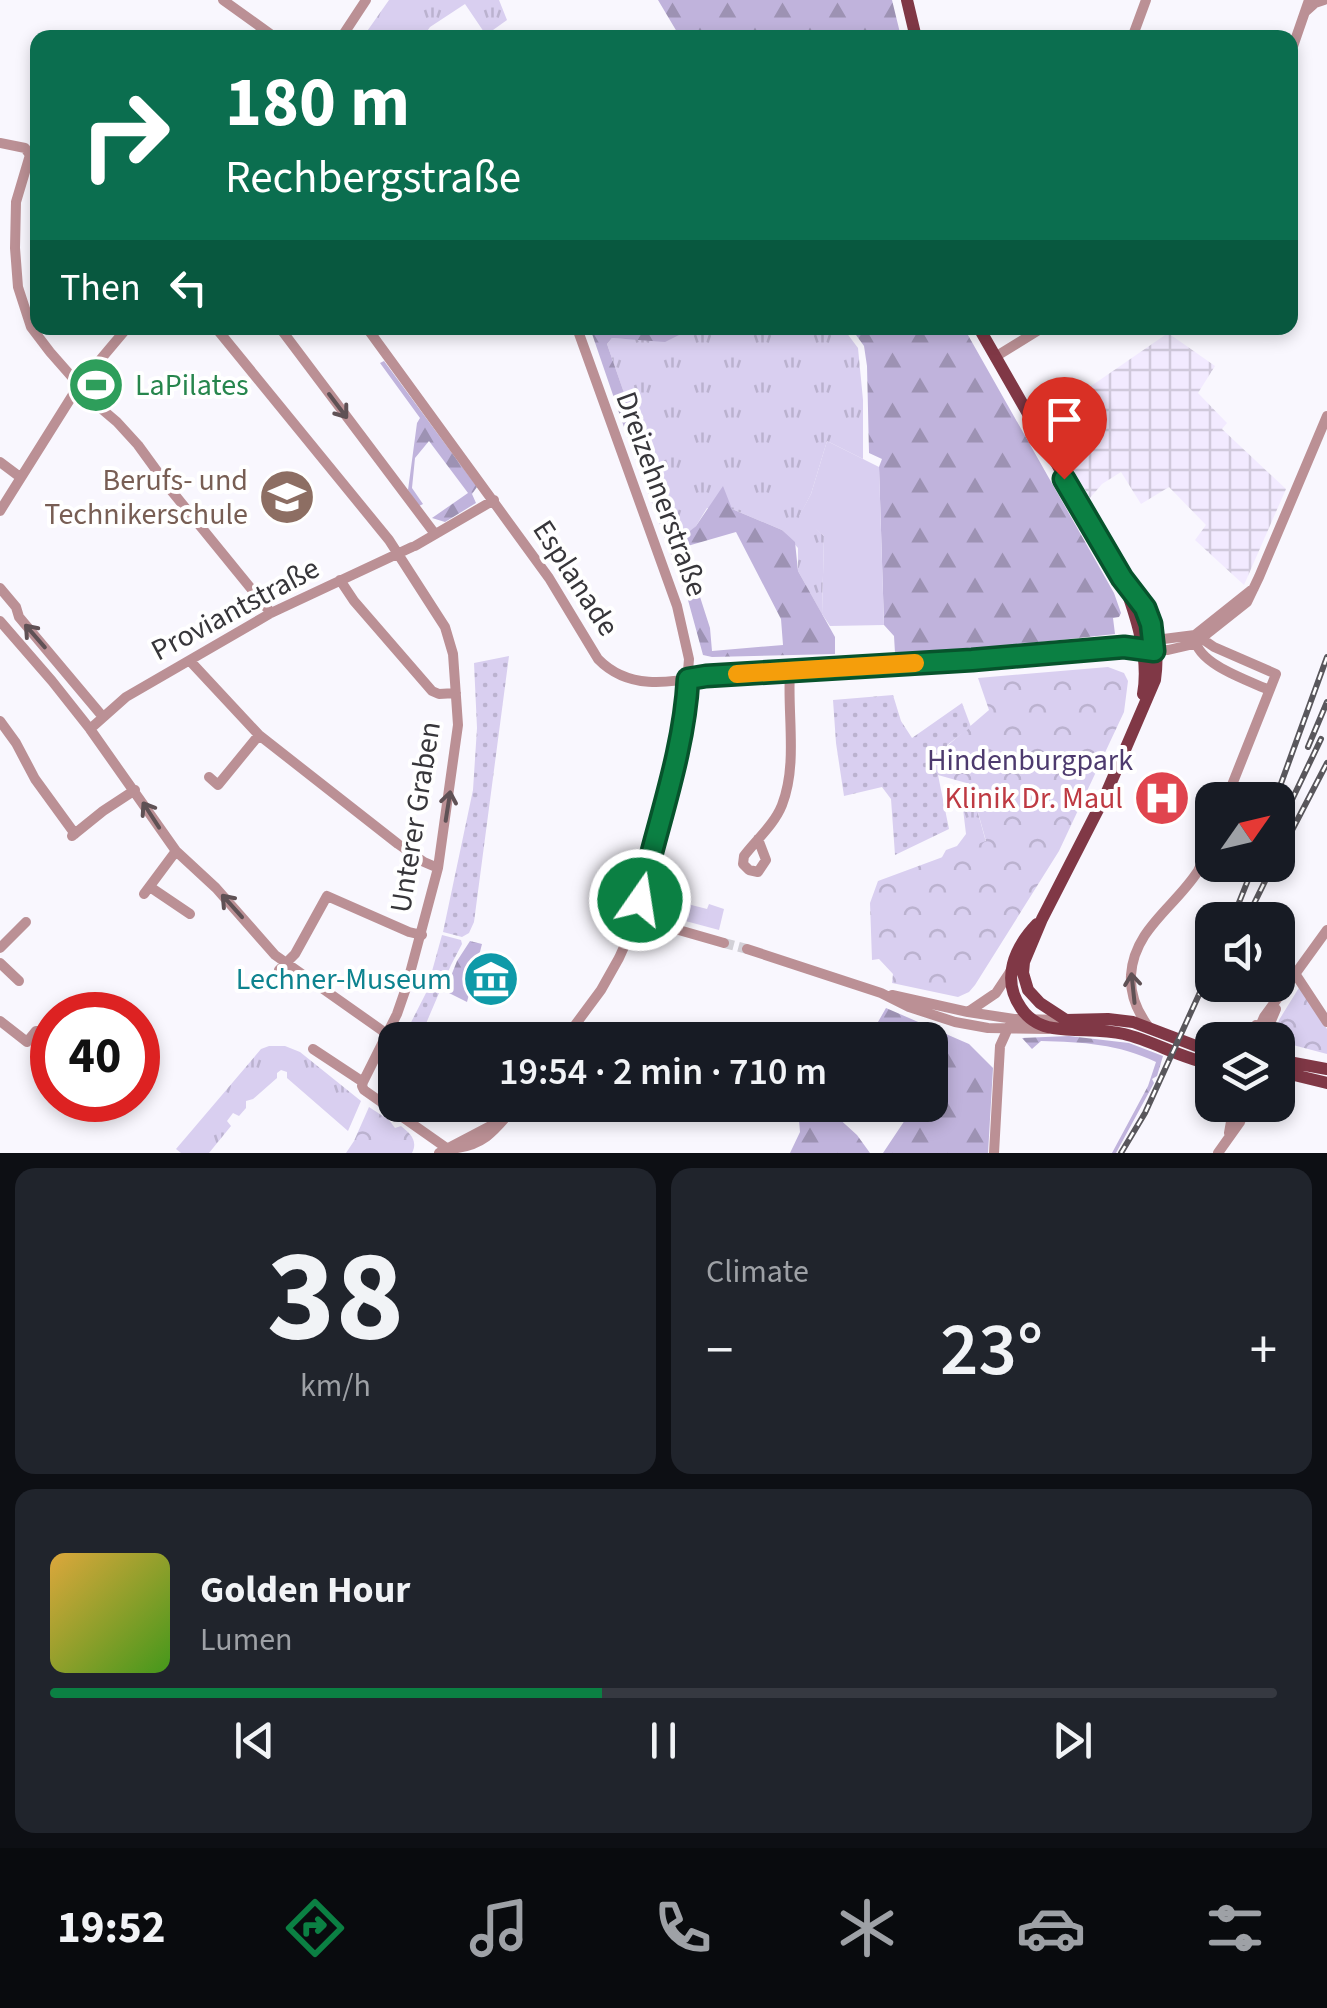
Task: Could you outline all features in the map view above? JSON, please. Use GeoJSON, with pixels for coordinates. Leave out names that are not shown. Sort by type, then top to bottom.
{"type":"FeatureCollection","features":[{"type":"Feature","properties":{"kind":"main road"},"geometry":{"type":"LineString","coordinates":[[907,0],[914,30]]}},
{"type":"Feature","properties":{"kind":"main road"},"geometry":{"type":"LineString","coordinates":[[984,335],[1122,578],[1156,669],[1155,680],[1106,794],[1024,962],[1028,996],[1014,1018]]}},
{"type":"Feature","properties":{"kind":"main road"},"geometry":{"type":"LineString","coordinates":[[1014,1018],[1010,972],[1013,958],[1026,935],[1042,919]]}},
{"type":"Feature","properties":{"kind":"main road"},"geometry":{"type":"LineString","coordinates":[[1028,990],[1060,1024]]}},
{"type":"Feature","properties":{"kind":"main road"},"geometry":{"type":"LineString","coordinates":[[1014,1018],[1113,1031],[1195,1059]]}},
{"type":"Feature","properties":{"kind":"main road"},"geometry":{"type":"LineString","coordinates":[[1060,1024],[1119,1019],[1195,1045]]}},
{"type":"Feature","properties":{"kind":"main road"},"geometry":{"type":"LineString","coordinates":[[1295,1063],[1327,1069]]}},
{"type":"Feature","properties":{"kind":"main road"},"geometry":{"type":"LineString","coordinates":[[1295,1075],[1327,1083]]}},
{"type":"Feature","properties":{"kind":"street"},"geometry":{"type":"LineString","coordinates":[[223,0],[265,30]]}},
{"type":"Feature","properties":{"kind":"street"},"geometry":{"type":"LineString","coordinates":[[346,30],[366,0]]}},
{"type":"Feature","properties":{"kind":"street"},"geometry":{"type":"LineString","coordinates":[[1135,30],[1146,0]]}},
{"type":"Feature","properties":{"kind":"street"},"geometry":{"type":"LineString","coordinates":[[1298,32],[1308,0]]}},
{"type":"Feature","properties":{"kind":"street"},"geometry":{"type":"LineString","coordinates":[[1305,12],[1315,2],[1324,0]]}},
{"type":"Feature","properties":{"kind":"street"},"geometry":{"type":"LineString","coordinates":[[0,143],[25,148],[30,154],[10,201],[16,276],[30,322]]}},
{"type":"Feature","properties":{"kind":"street"},"geometry":{"type":"LineString","coordinates":[[37,335],[78,386],[138,444],[268,609]]}},
{"type":"Feature","properties":{"kind":"street"},"geometry":{"type":"LineString","coordinates":[[0,512],[78,386],[121,335]]}},
{"type":"Feature","properties":{"kind":"street","name":"Unterer Graben"},"geometry":{"type":"LineString","coordinates":[[222,335],[389,540],[450,640],[458,725],[454,766],[438,868],[422,935],[392,1022]]}},
{"type":"Feature","properties":{"kind":"street"},"geometry":{"type":"LineString","coordinates":[[285,335],[435,534]]}},
{"type":"Feature","properties":{"kind":"street","name":"Esplanade"},"geometry":{"type":"LineString","coordinates":[[371,335],[549,578],[590,648],[619,676],[654,682],[1124,647],[1179,648],[1197,639]]}},
{"type":"Feature","properties":{"kind":"street","name":"Dreizehnerstraße"},"geometry":{"type":"LineString","coordinates":[[579,335],[676,606],[689,659],[688,679]]}},
{"type":"Feature","properties":{"kind":"street"},"geometry":{"type":"LineString","coordinates":[[995,356],[1030,335]]}},
{"type":"Feature","properties":{"kind":"street"},"geometry":{"type":"LineString","coordinates":[[1197,639],[1254,588],[1327,416]]}},
{"type":"Feature","properties":{"kind":"street"},"geometry":{"type":"LineString","coordinates":[[0,462],[20,478]]}},
{"type":"Feature","properties":{"kind":"street","name":"Proviantstraße"},"geometry":{"type":"LineString","coordinates":[[90,729],[126,697],[190,661],[268,609],[414,546],[494,500]]}},
{"type":"Feature","properties":{"kind":"street"},"geometry":{"type":"LineString","coordinates":[[340,580],[432,691],[456,693]]}},
{"type":"Feature","properties":{"kind":"street"},"geometry":{"type":"LineString","coordinates":[[0,588],[19,617],[103,717]]}},
{"type":"Feature","properties":{"kind":"street"},"geometry":{"type":"LineString","coordinates":[[0,622],[90,729],[176,851],[216,888],[282,966],[378,1028]]}},
{"type":"Feature","properties":{"kind":"street"},"geometry":{"type":"LineString","coordinates":[[1197,639],[1276,674],[1233,782]]}},
{"type":"Feature","properties":{"kind":"street"},"geometry":{"type":"LineString","coordinates":[[1197,639],[1206,659],[1269,690]]}},
{"type":"Feature","properties":{"kind":"street"},"geometry":{"type":"LineString","coordinates":[[190,661],[259,734],[398,844],[438,868]]}},
{"type":"Feature","properties":{"kind":"street"},"geometry":{"type":"LineString","coordinates":[[758,839],[777,814],[786,790],[791,752],[790,671]]}},
{"type":"Feature","properties":{"kind":"street"},"geometry":{"type":"LineString","coordinates":[[52,681],[66,672]]}},
{"type":"Feature","properties":{"kind":"street"},"geometry":{"type":"LineString","coordinates":[[577,1022],[620,958],[637,918],[678,749],[688,679]]}},
{"type":"Feature","properties":{"kind":"street"},"geometry":{"type":"LineString","coordinates":[[0,721],[16,742],[34,780],[73,835],[134,790]]}},
{"type":"Feature","properties":{"kind":"street"},"geometry":{"type":"LineString","coordinates":[[208,776],[218,785],[259,734]]}},
{"type":"Feature","properties":{"kind":"street"},"geometry":{"type":"LineString","coordinates":[[176,851],[147,890],[190,914]]}},
{"type":"Feature","properties":{"kind":"street"},"geometry":{"type":"LineString","coordinates":[[1148,1026],[1134,1004],[1130,984],[1136,947],[1195,873]]}},
{"type":"Feature","properties":{"kind":"street"},"geometry":{"type":"LineString","coordinates":[[282,966],[295,954],[327,896],[422,935]]}},
{"type":"Feature","properties":{"kind":"street"},"geometry":{"type":"LineString","coordinates":[[637,918],[724,943]]}},
{"type":"Feature","properties":{"kind":"street"},"geometry":{"type":"LineString","coordinates":[[0,948],[26,922]]}},
{"type":"Feature","properties":{"kind":"street"},"geometry":{"type":"LineString","coordinates":[[1327,930],[1296,975],[1327,1022]]}},
{"type":"Feature","properties":{"kind":"street"},"geometry":{"type":"LineString","coordinates":[[748,949],[882,993],[968,1012],[1060,1024]]}},
{"type":"Feature","properties":{"kind":"street"},"geometry":{"type":"LineString","coordinates":[[0,963],[19,980]]}},
{"type":"Feature","properties":{"kind":"street"},"geometry":{"type":"LineString","coordinates":[[968,1012],[996,994],[1010,972]]}},
{"type":"Feature","properties":{"kind":"street"},"geometry":{"type":"LineString","coordinates":[[882,993],[935,1017],[983,1027],[1014,1018]]}},
{"type":"Feature","properties":{"kind":"street"},"geometry":{"type":"LineString","coordinates":[[1259,1022],[1277,1002]]}},
{"type":"Feature","properties":{"kind":"street"},"geometry":{"type":"LineString","coordinates":[[1262,1022],[1264,1017]]}},
{"type":"Feature","properties":{"kind":"street"},"geometry":{"type":"LineString","coordinates":[[994,1153],[1000,1046],[1014,1018]]}},
{"type":"Feature","properties":{"kind":"street"},"geometry":{"type":"LineString","coordinates":[[0,1021],[27,1042],[30,1038]]}},
{"type":"Feature","properties":{"kind":"street"},"geometry":{"type":"LineString","coordinates":[[313,1049],[363,1082],[364,1090],[444,1151],[498,1122]]}},
{"type":"Feature","properties":{"kind":"street","name":"Unterer Graben"},"geometry":{"type":"LineString","coordinates":[[363,1082],[378,1052]]}},
{"type":"Feature","properties":{"kind":"street"},"geometry":{"type":"LineString","coordinates":[[1227,1140],[1230,1122]]}},
{"type":"Feature","properties":{"kind":"street"},"geometry":{"type":"LineString","coordinates":[[1218,1153],[1240,1122]]}},
{"type":"Feature","properties":{"kind":"shaded area"},"geometry":{"type":"Polygon","coordinates":[[[1165,335],[1171,335],[1215,366],[1198,393],[1227,423],[1222,429],[1286,489],[1244,585],[1195,540],[1206,525],[1169,487],[1141,504],[1121,472],[1102,484],[1090,498],[1046,424],[1064,413],[1081,393],[1165,335]]]}},
{"type":"Feature","properties":{"kind":"green space"},"geometry":{"type":"Polygon","coordinates":[[[389,0],[499,0],[507,20],[493,30],[483,30],[465,4],[428,30],[368,30],[389,0]]]}},
{"type":"Feature","properties":{"kind":"green space"},"geometry":{"type":"Polygon","coordinates":[[[658,0],[892,0],[899,30],[676,30],[658,0]]]}},
{"type":"Feature","properties":{"kind":"green space"},"geometry":{"type":"Polygon","coordinates":[[[592,335],[679,335],[665,342],[612,338],[607,344],[676,542],[696,526],[723,486],[732,509],[782,530],[795,542],[798,571],[835,637],[835,654],[703,655],[688,600],[592,335]],[[736,532],[684,547],[710,628],[712,651],[783,645],[781,619],[736,532]]]}},
{"type":"Feature","properties":{"kind":"green space"},"geometry":{"type":"Polygon","coordinates":[[[666,335],[848,335],[858,348],[863,459],[827,441],[811,494],[800,515],[824,536],[822,614],[798,571],[798,548],[782,530],[732,509],[707,508],[696,526],[676,543],[607,344],[612,338],[666,335]]]}},
{"type":"Feature","properties":{"kind":"green space","name":"Hindenburgpark"},"geometry":{"type":"Polygon","coordinates":[[[856,335],[968,335],[1114,593],[1121,613],[1113,618],[1115,634],[977,649],[895,653],[894,636],[884,625],[879,467],[882,459],[869,453],[864,346],[856,335]]]}},
{"type":"Feature","properties":{"kind":"green space"},"geometry":{"type":"Polygon","coordinates":[[[384,361],[477,487],[472,494],[476,503],[445,522],[432,518],[468,493],[429,441],[415,458],[412,488],[423,504],[419,506],[408,490],[420,418],[380,363],[384,361]]]}},
{"type":"Feature","properties":{"kind":"green space"},"geometry":{"type":"Polygon","coordinates":[[[827,441],[879,467],[884,625],[830,626],[822,614],[824,536],[799,516],[811,494],[827,441]]]}},
{"type":"Feature","properties":{"kind":"green space"},"geometry":{"type":"Polygon","coordinates":[[[509,656],[474,922],[462,937],[443,932],[473,790],[477,728],[474,663],[509,656]]]}},
{"type":"Feature","properties":{"kind":"green space","name":"Hindenburgpark"},"geometry":{"type":"Polygon","coordinates":[[[1108,667],[1124,673],[1128,681],[1124,712],[1059,851],[975,985],[958,997],[892,983],[893,974],[879,959],[872,960],[870,903],[878,881],[986,841],[970,784],[938,775],[947,746],[989,710],[978,678],[1108,667]]]}},
{"type":"Feature","properties":{"kind":"green space"},"geometry":{"type":"Polygon","coordinates":[[[893,695],[901,721],[912,738],[962,703],[971,727],[947,745],[947,754],[940,759],[938,775],[949,829],[895,855],[891,799],[882,787],[844,796],[833,700],[893,695]]]}},
{"type":"Feature","properties":{"kind":"green space"},"geometry":{"type":"Polygon","coordinates":[[[970,784],[986,842],[941,859],[966,834],[961,792],[970,784]]]}},
{"type":"Feature","properties":{"kind":"green space"},"geometry":{"type":"Polygon","coordinates":[[[656,884],[657,896],[665,898],[667,893],[677,896],[676,901],[724,909],[719,930],[657,911],[653,896],[656,884]]]}},
{"type":"Feature","properties":{"kind":"green space"},"geometry":{"type":"Polygon","coordinates":[[[442,935],[461,940],[427,1022],[411,1022],[426,993],[442,935]]]}},
{"type":"Feature","properties":{"kind":"green space"},"geometry":{"type":"Polygon","coordinates":[[[470,941],[482,944],[467,1002],[445,991],[470,941]]]}},
{"type":"Feature","properties":{"kind":"green space"},"geometry":{"type":"Polygon","coordinates":[[[1300,986],[1327,1029],[1327,1054],[1295,1046],[1295,1022],[1278,1022],[1290,1002],[1295,1002],[1300,986]]]}},
{"type":"Feature","properties":{"kind":"green space"},"geometry":{"type":"Polygon","coordinates":[[[886,1008],[918,1022],[878,1022],[886,1008]]]}},
{"type":"Feature","properties":{"kind":"green space"},"geometry":{"type":"Polygon","coordinates":[[[948,1035],[969,1044],[993,1068],[988,1153],[883,1153],[904,1122],[948,1122],[948,1035]]]}},
{"type":"Feature","properties":{"kind":"green space"},"geometry":{"type":"Polygon","coordinates":[[[1069,1036],[1129,1043],[1163,1056],[1157,1076],[1152,1079],[1154,1083],[1116,1153],[1112,1153],[1148,1086],[1156,1062],[1128,1051],[1086,1043],[1041,1041],[1032,1049],[1022,1038],[1069,1036]]]}},
{"type":"Feature","properties":{"kind":"green space"},"geometry":{"type":"Polygon","coordinates":[[[285,1046],[300,1052],[361,1101],[348,1131],[281,1070],[277,1078],[246,1101],[239,1116],[233,1113],[227,1121],[231,1126],[209,1153],[181,1153],[176,1149],[261,1049],[285,1046]]]}},
{"type":"Feature","properties":{"kind":"green space"},"geometry":{"type":"Polygon","coordinates":[[[369,1107],[378,1113],[378,1122],[390,1122],[408,1132],[414,1149],[412,1153],[346,1153],[369,1107]]]}},
{"type":"Feature","properties":{"kind":"green space"},"geometry":{"type":"Polygon","coordinates":[[[799,1122],[843,1122],[870,1153],[790,1153],[800,1132],[799,1122]]]}},
{"type":"Feature","properties":{"kind":"tunnel"},"geometry":{"type":"LineString","coordinates":[[724,943],[747,949]]}},
{"type":"Feature","properties":{"kind":"railway"},"geometry":{"type":"LineString","coordinates":[[1282,782],[1327,657]]}},
{"type":"Feature","properties":{"kind":"railway"},"geometry":{"type":"LineString","coordinates":[[1308,747],[1327,702]]}},
{"type":"Feature","properties":{"kind":"railway"},"geometry":{"type":"LineString","coordinates":[[1295,793],[1321,739]]}},
{"type":"Feature","properties":{"kind":"railway"},"geometry":{"type":"LineString","coordinates":[[1295,824],[1327,763]]}},
{"type":"Feature","properties":{"kind":"railway"},"geometry":{"type":"LineString","coordinates":[[1239,902],[1247,882]]}},
{"type":"Feature","properties":{"kind":"railway"},"geometry":{"type":"LineString","coordinates":[[1255,902],[1265,882]]}},
{"type":"Feature","properties":{"kind":"railway"},"geometry":{"type":"LineString","coordinates":[[1121,1153],[1145,1113],[1196,1002]]}},
{"type":"Feature","properties":{"kind":"slow traffic"},"geometry":{"type":"LineString","coordinates":[[737,674],[915,663]]}},
{"type":"Feature","properties":{"kind":"place","name":"LaPilates"},"geometry":{"type":"Point","coordinates":[96,385]}},
{"type":"Feature","properties":{"kind":"place","name":"Berufs- und Technikerschule"},"geometry":{"type":"Point","coordinates":[287,497]}},
{"type":"Feature","properties":{"kind":"place","name":"Klinik Dr. Maul"},"geometry":{"type":"Point","coordinates":[1162,798]}},
{"type":"Feature","properties":{"kind":"place","name":"Lechner-Museum"},"geometry":{"type":"Point","coordinates":[491,979]}},
{"type":"Feature","properties":{"kind":"route"},"geometry":{"type":"LineString","coordinates":[[640,900],[678,749],[688,679],[1124,647],[1154,651],[1145,608],[1122,578],[1064,479]]}}]}
